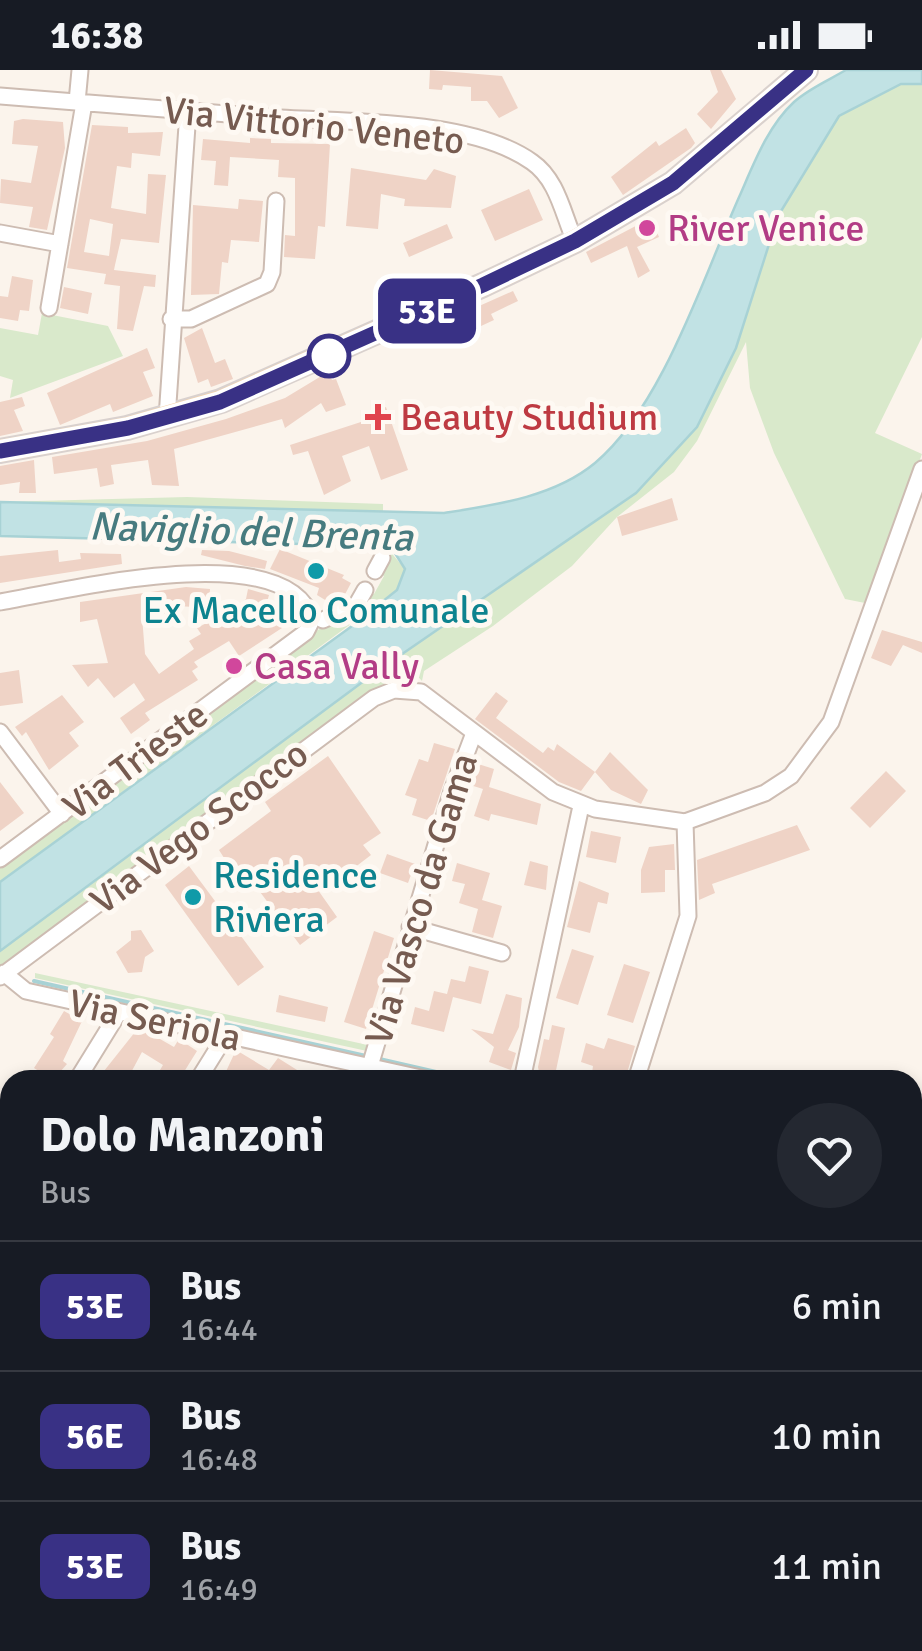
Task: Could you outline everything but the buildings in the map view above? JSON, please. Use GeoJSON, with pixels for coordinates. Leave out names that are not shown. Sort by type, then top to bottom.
{"type":"FeatureCollection","features":[{"type":"Feature","properties":{"kind":"main road"},"geometry":{"type":"LineString","coordinates":[[0,452],[167,418],[297,371],[575,241],[673,183],[806,70]]}},
{"type":"Feature","properties":{"kind":"street"},"geometry":{"type":"LineString","coordinates":[[50,308],[81,102],[80,70]]}},
{"type":"Feature","properties":{"kind":"street","name":"Via Vittorio Veneto"},"geometry":{"type":"LineString","coordinates":[[0,96],[410,128],[504,148],[533,162],[548,177],[575,241]]}},
{"type":"Feature","properties":{"kind":"street"},"geometry":{"type":"LineString","coordinates":[[167,418],[188,110]]}},
{"type":"Feature","properties":{"kind":"street"},"geometry":{"type":"LineString","coordinates":[[172,320],[190,319],[267,284],[272,272],[276,202]]}},
{"type":"Feature","properties":{"kind":"street"},"geometry":{"type":"LineString","coordinates":[[0,233],[60,244]]}},
{"type":"Feature","properties":{"kind":"street"},"geometry":{"type":"LineString","coordinates":[[474,733],[525,772],[581,806],[639,819],[685,822],[766,793],[791,776],[813,752],[830,722],[922,469]]}},
{"type":"Feature","properties":{"kind":"street"},"geometry":{"type":"LineString","coordinates":[[0,602],[196,570],[268,583],[294,598],[317,620]]}},
{"type":"Feature","properties":{"kind":"street","name":"Via Trieste"},"geometry":{"type":"LineString","coordinates":[[0,859],[317,620],[357,604],[365,590]]}},
{"type":"Feature","properties":{"kind":"street","name":"Via Vego Scocco"},"geometry":{"type":"LineString","coordinates":[[2,975],[374,698],[403,689],[432,699],[474,733]]}},
{"type":"Feature","properties":{"kind":"street"},"geometry":{"type":"LineString","coordinates":[[0,732],[62,814]]}},
{"type":"Feature","properties":{"kind":"street","name":"Via Vasco da Gama"},"geometry":{"type":"LineString","coordinates":[[372,1058],[474,733]]}},
{"type":"Feature","properties":{"kind":"street"},"geometry":{"type":"LineString","coordinates":[[524,1070],[581,806]]}},
{"type":"Feature","properties":{"kind":"street"},"geometry":{"type":"LineString","coordinates":[[639,1070],[688,916],[685,822]]}},
{"type":"Feature","properties":{"kind":"street"},"geometry":{"type":"LineString","coordinates":[[410,927],[502,953]]}},
{"type":"Feature","properties":{"kind":"street","name":"Via Seriola"},"geometry":{"type":"LineString","coordinates":[[2,975],[26,991],[226,1035],[372,1058],[404,1070]]}},
{"type":"Feature","properties":{"kind":"street"},"geometry":{"type":"LineString","coordinates":[[83,1070],[118,1012]]}},
{"type":"Feature","properties":{"kind":"street"},"geometry":{"type":"LineString","coordinates":[[204,1070],[226,1035]]}},
{"type":"Feature","properties":{"kind":"green space"},"geometry":{"type":"Polygon","coordinates":[[[902,84],[922,84],[922,337],[875,433],[922,454],[865,603],[845,599],[774,453],[750,388],[746,342],[697,441],[674,472],[617,517],[572,566],[493,626],[424,671],[422,681],[409,667],[395,676],[0,969],[0,951],[376,672],[546,556],[736,348],[778,216],[839,116],[902,84]]]}},
{"type":"Feature","properties":{"kind":"green space"},"geometry":{"type":"Polygon","coordinates":[[[42,313],[108,326],[123,356],[10,398],[13,380],[0,376],[0,328],[38,335],[42,313]]]}},
{"type":"Feature","properties":{"kind":"green space"},"geometry":{"type":"Polygon","coordinates":[[[187,497],[383,504],[383,512],[0,502],[187,497]]]}},
{"type":"Feature","properties":{"kind":"green space"},"geometry":{"type":"Polygon","coordinates":[[[388,549],[405,569],[397,590],[0,882],[0,866],[369,592],[374,594],[384,576],[378,572],[388,549]]]}},
{"type":"Feature","properties":{"kind":"green space"},"geometry":{"type":"Polygon","coordinates":[[[35,973],[368,1045],[367,1051],[35,978],[35,973]]]}},
{"type":"Feature","properties":{"kind":"water","name":"Naviglio del Brenta"},"geometry":{"type":"Polygon","coordinates":[[[846,70],[922,70],[922,84],[901,84],[839,116],[778,216],[736,348],[697,427],[636,493],[376,672],[0,951],[0,882],[352,626],[397,590],[405,569],[393,550],[380,546],[0,536],[0,502],[444,513],[523,498],[579,475],[619,438],[661,374],[762,146],[777,122],[800,97],[846,70]]]}},
{"type":"Feature","properties":{"kind":"waterway"},"geometry":{"type":"LineString","coordinates":[[34,981],[366,1056]]}},
{"type":"Feature","properties":{"kind":"waterway"},"geometry":{"type":"LineString","coordinates":[[375,1058],[427,1070]]}},
{"type":"Feature","properties":{"kind":"bus line","name":"53E"},"geometry":{"type":"LineString","coordinates":[[0,451],[128,428],[220,402],[483,285],[575,241],[673,183],[770,96],[806,70]]}},
{"type":"Feature","properties":{"kind":"place","name":"River Venice"},"geometry":{"type":"Point","coordinates":[647,228]}},
{"type":"Feature","properties":{"kind":"place","name":"Beauty Studium"},"geometry":{"type":"Point","coordinates":[378,417]}},
{"type":"Feature","properties":{"kind":"place","name":"Ex Macello Comunale"},"geometry":{"type":"Point","coordinates":[316,571]}},
{"type":"Feature","properties":{"kind":"place","name":"Casa Vally"},"geometry":{"type":"Point","coordinates":[234,666]}},
{"type":"Feature","properties":{"kind":"place","name":"Residence Riviera"},"geometry":{"type":"Point","coordinates":[193,897]}}]}
